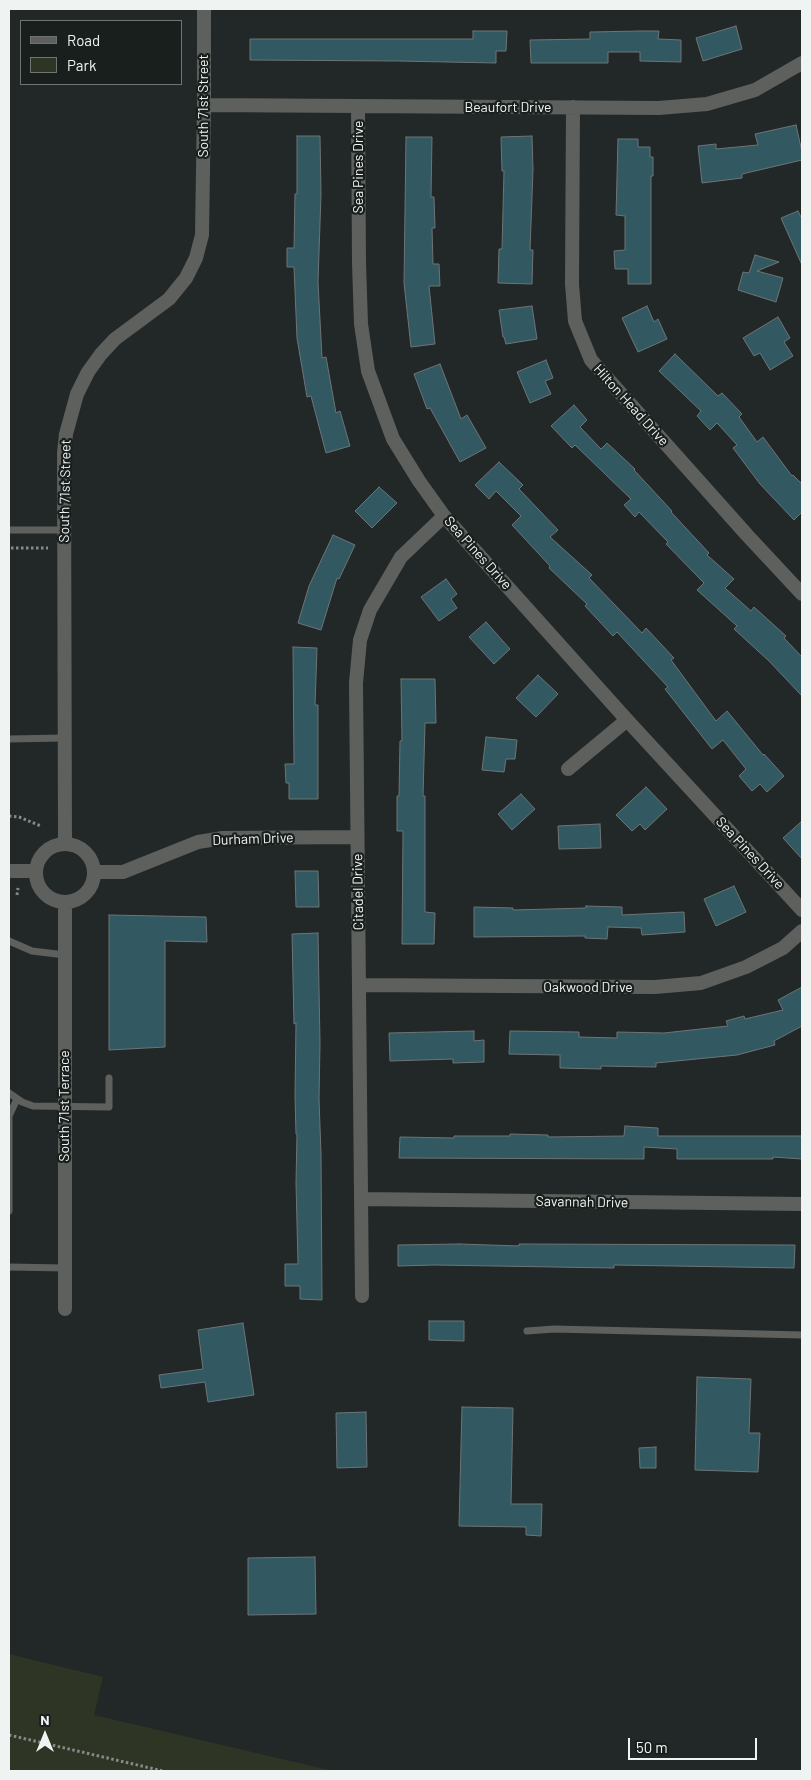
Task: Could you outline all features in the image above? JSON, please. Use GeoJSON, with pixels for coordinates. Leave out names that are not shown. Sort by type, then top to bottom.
{"type":"FeatureCollection","features":[{"type":"Feature","properties":{"kind":"street","name":"South 71st Street"},"geometry":{"type":"LineString","coordinates":[[65,844],[65,443],[70,414],[88,372],[101,354],[115,340],[169,299],[186,278],[196,258],[202,234],[204,9]]}},
{"type":"Feature","properties":{"kind":"street","name":"Beaufort Drive"},"geometry":{"type":"LineString","coordinates":[[204,105],[659,108],[707,104],[755,90],[802,63]]}},
{"type":"Feature","properties":{"kind":"street","name":"Sea Pines Drive"},"geometry":{"type":"LineString","coordinates":[[358,106],[358,264],[361,324],[368,371],[393,439],[419,481],[444,516],[627,720],[802,910]]}},
{"type":"Feature","properties":{"kind":"street","name":"Hilton Head Drive"},"geometry":{"type":"LineString","coordinates":[[573,107],[573,293],[575,320],[591,360],[802,594]]}},
{"type":"Feature","properties":{"kind":"street","name":"Citadel Drive"},"geometry":{"type":"LineString","coordinates":[[362,1296],[356,684],[360,640],[370,610],[401,557],[444,516]]}},
{"type":"Feature","properties":{"kind":"street"},"geometry":{"type":"LineString","coordinates":[[568,769],[627,720]]}},
{"type":"Feature","properties":{"kind":"street","name":"Durham Drive"},"geometry":{"type":"LineString","coordinates":[[94,872],[123,872],[198,842],[223,838],[357,837]]}},
{"type":"Feature","properties":{"kind":"street"},"geometry":{"type":"LineString","coordinates":[[65,844],[78,847],[87,854],[94,872],[92,884],[86,894],[77,900],[65,902],[53,900],[45,895],[37,883],[35,871],[37,862],[42,854],[52,846],[65,844]]}},
{"type":"Feature","properties":{"kind":"street"},"geometry":{"type":"LineString","coordinates":[[9,871],[35,871]]}},
{"type":"Feature","properties":{"kind":"street","name":"South 71st Terrace"},"geometry":{"type":"LineString","coordinates":[[65,902],[65,1308]]}},
{"type":"Feature","properties":{"kind":"street","name":"Oakwood Drive"},"geometry":{"type":"LineString","coordinates":[[360,985],[655,987],[701,983],[746,967],[783,948],[802,931]]}},
{"type":"Feature","properties":{"kind":"street","name":"Savannah Drive"},"geometry":{"type":"LineString","coordinates":[[361,1199],[802,1204]]}},
{"type":"Feature","properties":{"kind":"lane"},"geometry":{"type":"LineString","coordinates":[[9,530],[64,530]]}},
{"type":"Feature","properties":{"kind":"lane"},"geometry":{"type":"LineString","coordinates":[[9,739],[64,738]]}},
{"type":"Feature","properties":{"kind":"lane"},"geometry":{"type":"LineString","coordinates":[[9,941],[32,951],[65,955]]}},
{"type":"Feature","properties":{"kind":"lane"},"geometry":{"type":"LineString","coordinates":[[9,1093],[33,1106],[109,1107],[109,1078]]}},
{"type":"Feature","properties":{"kind":"lane"},"geometry":{"type":"LineString","coordinates":[[9,1211],[9,1116],[17,1099]]}},
{"type":"Feature","properties":{"kind":"lane"},"geometry":{"type":"LineString","coordinates":[[9,1267],[64,1268]]}},
{"type":"Feature","properties":{"kind":"lane"},"geometry":{"type":"LineString","coordinates":[[527,1332],[554,1329],[802,1335]]}},
{"type":"Feature","properties":{"kind":"path"},"geometry":{"type":"LineString","coordinates":[[11,548],[48,548]]}},
{"type":"Feature","properties":{"kind":"path"},"geometry":{"type":"LineString","coordinates":[[9,816],[19,817],[41,826]]}},
{"type":"Feature","properties":{"kind":"path"},"geometry":{"type":"LineString","coordinates":[[17,895],[18,888]]}},
{"type":"Feature","properties":{"kind":"path"},"geometry":{"type":"LineString","coordinates":[[9,1735],[163,1771]]}},
{"type":"Feature","properties":{"kind":"green space"},"geometry":{"type":"Polygon","coordinates":[[[9,1654],[103,1677],[94,1715],[333,1771],[9,1771],[9,1654]]]}},
{"type":"Feature","properties":{"kind":"building"},"geometry":{"type":"Polygon","coordinates":[[[736,26],[742,49],[703,61],[696,38],[736,26]]]}},
{"type":"Feature","properties":{"kind":"building"},"geometry":{"type":"Polygon","coordinates":[[[473,31],[507,31],[506,51],[496,51],[496,63],[250,60],[250,39],[473,39],[473,31]]]}},
{"type":"Feature","properties":{"kind":"building"},"geometry":{"type":"Polygon","coordinates":[[[659,31],[658,39],[681,40],[681,62],[640,61],[640,52],[608,52],[608,63],[531,63],[530,40],[590,39],[590,32],[659,31]]]}},
{"type":"Feature","properties":{"kind":"building"},"geometry":{"type":"Polygon","coordinates":[[[796,125],[802,160],[742,174],[742,178],[702,183],[698,146],[716,144],[716,149],[758,145],[755,134],[796,125]]]}},
{"type":"Feature","properties":{"kind":"building"},"geometry":{"type":"Polygon","coordinates":[[[297,136],[320,136],[321,194],[318,282],[322,358],[326,357],[336,413],[340,411],[350,446],[326,453],[311,396],[307,397],[297,338],[294,267],[287,267],[287,248],[294,248],[295,194],[297,194],[297,136]]]}},
{"type":"Feature","properties":{"kind":"building"},"geometry":{"type":"Polygon","coordinates":[[[532,136],[533,170],[530,250],[533,250],[532,284],[498,283],[499,249],[502,249],[504,171],[502,171],[501,137],[532,136]]]}},
{"type":"Feature","properties":{"kind":"building"},"geometry":{"type":"Polygon","coordinates":[[[406,137],[432,137],[431,197],[434,197],[435,228],[432,228],[433,264],[439,264],[440,286],[429,286],[435,344],[411,347],[404,283],[406,137]]]}},
{"type":"Feature","properties":{"kind":"building"},"geometry":{"type":"Polygon","coordinates":[[[618,139],[638,139],[638,147],[650,147],[650,157],[653,157],[653,176],[651,176],[651,284],[628,284],[628,269],[615,269],[614,251],[625,250],[625,216],[616,215],[618,139]]]}},
{"type":"Feature","properties":{"kind":"building"},"geometry":{"type":"Polygon","coordinates":[[[798,211],[802,219],[802,265],[781,218],[798,211]]]}},
{"type":"Feature","properties":{"kind":"building"},"geometry":{"type":"Polygon","coordinates":[[[755,255],[779,262],[757,271],[783,278],[776,302],[738,290],[743,272],[749,273],[755,255]]]}},
{"type":"Feature","properties":{"kind":"building"},"geometry":{"type":"Polygon","coordinates":[[[532,306],[537,339],[506,344],[503,337],[499,310],[532,306]]]}},
{"type":"Feature","properties":{"kind":"building"},"geometry":{"type":"Polygon","coordinates":[[[647,306],[654,322],[658,319],[667,339],[638,352],[622,318],[647,306]]]}},
{"type":"Feature","properties":{"kind":"building"},"geometry":{"type":"Polygon","coordinates":[[[778,317],[790,338],[784,342],[793,356],[770,370],[760,353],[754,356],[743,338],[778,317]]]}},
{"type":"Feature","properties":{"kind":"building"},"geometry":{"type":"Polygon","coordinates":[[[675,354],[718,396],[722,393],[742,414],[739,417],[757,442],[763,437],[792,476],[802,484],[802,512],[794,520],[760,484],[733,448],[737,445],[717,423],[710,430],[697,416],[701,411],[659,371],[675,354]]]}},
{"type":"Feature","properties":{"kind":"building"},"geometry":{"type":"Polygon","coordinates":[[[546,360],[553,378],[545,381],[551,394],[530,403],[517,372],[546,360]]]}},
{"type":"Feature","properties":{"kind":"building"},"geometry":{"type":"Polygon","coordinates":[[[440,364],[461,419],[467,415],[486,448],[460,462],[430,408],[427,409],[414,374],[440,364]]]}},
{"type":"Feature","properties":{"kind":"building"},"geometry":{"type":"Polygon","coordinates":[[[574,405],[587,420],[580,427],[601,449],[607,443],[635,469],[709,553],[707,555],[734,579],[725,588],[751,611],[754,607],[786,636],[784,638],[802,657],[802,696],[769,661],[734,629],[737,626],[697,590],[704,583],[666,544],[668,542],[639,512],[635,517],[624,505],[631,499],[575,445],[572,448],[551,426],[574,405]]]}},
{"type":"Feature","properties":{"kind":"building"},"geometry":{"type":"Polygon","coordinates":[[[499,462],[523,485],[519,489],[558,530],[550,537],[592,575],[589,578],[642,633],[646,628],[674,658],[671,660],[716,721],[727,711],[763,755],[784,776],[767,792],[760,784],[752,791],[739,776],[746,769],[723,740],[712,749],[665,689],[668,687],[617,632],[613,636],[585,606],[587,604],[549,568],[550,566],[512,525],[521,516],[496,491],[489,499],[475,485],[499,462]]]}},
{"type":"Feature","properties":{"kind":"building"},"geometry":{"type":"Polygon","coordinates":[[[379,487],[397,503],[372,528],[355,511],[379,487]]]}},
{"type":"Feature","properties":{"kind":"building"},"geometry":{"type":"Polygon","coordinates":[[[333,535],[355,545],[339,579],[337,578],[321,630],[298,623],[309,586],[333,535]]]}},
{"type":"Feature","properties":{"kind":"building"},"geometry":{"type":"Polygon","coordinates":[[[446,579],[457,594],[451,599],[457,608],[439,621],[421,597],[446,579]]]}},
{"type":"Feature","properties":{"kind":"building"},"geometry":{"type":"Polygon","coordinates":[[[486,622],[510,649],[494,664],[469,637],[486,622]]]}},
{"type":"Feature","properties":{"kind":"building"},"geometry":{"type":"Polygon","coordinates":[[[293,647],[317,648],[315,705],[318,705],[318,799],[289,799],[289,783],[286,783],[285,764],[294,764],[293,647]]]}},
{"type":"Feature","properties":{"kind":"building"},"geometry":{"type":"Polygon","coordinates":[[[538,675],[558,694],[536,717],[516,698],[538,675]]]}},
{"type":"Feature","properties":{"kind":"building"},"geometry":{"type":"Polygon","coordinates":[[[401,679],[435,679],[436,723],[425,723],[423,796],[425,796],[425,912],[435,913],[434,944],[402,944],[403,831],[397,831],[400,741],[402,741],[401,679]]]}},
{"type":"Feature","properties":{"kind":"building"},"geometry":{"type":"Polygon","coordinates":[[[486,737],[517,740],[515,759],[506,759],[504,772],[482,770],[486,737]]]}},
{"type":"Feature","properties":{"kind":"building"},"geometry":{"type":"Polygon","coordinates":[[[646,787],[667,809],[645,830],[640,824],[632,831],[616,815],[646,787]]]}},
{"type":"Feature","properties":{"kind":"building"},"geometry":{"type":"Polygon","coordinates":[[[521,794],[535,809],[512,830],[498,814],[521,794]]]}},
{"type":"Feature","properties":{"kind":"building"},"geometry":{"type":"Polygon","coordinates":[[[802,821],[802,859],[783,838],[802,821]]]}},
{"type":"Feature","properties":{"kind":"building"},"geometry":{"type":"Polygon","coordinates":[[[600,824],[601,848],[559,849],[558,826],[600,824]]]}},
{"type":"Feature","properties":{"kind":"building"},"geometry":{"type":"Polygon","coordinates":[[[295,871],[318,871],[319,907],[296,907],[295,871]]]}},
{"type":"Feature","properties":{"kind":"building"},"geometry":{"type":"Polygon","coordinates":[[[734,886],[746,912],[716,926],[704,899],[734,886]]]}},
{"type":"Feature","properties":{"kind":"building"},"geometry":{"type":"Polygon","coordinates":[[[586,906],[622,907],[622,915],[684,912],[685,932],[642,935],[641,928],[608,927],[607,939],[585,938],[585,936],[474,937],[474,907],[513,908],[513,910],[586,908],[586,906]]]}},
{"type":"Feature","properties":{"kind":"building"},"geometry":{"type":"Polygon","coordinates":[[[109,915],[206,917],[207,942],[165,941],[165,1047],[109,1050],[109,915]]]}},
{"type":"Feature","properties":{"kind":"building"},"geometry":{"type":"Polygon","coordinates":[[[318,933],[322,1300],[300,1299],[300,1286],[285,1286],[285,1264],[298,1264],[295,1096],[296,1023],[294,1024],[292,934],[318,933]]]}},
{"type":"Feature","properties":{"kind":"building"},"geometry":{"type":"Polygon","coordinates":[[[802,987],[802,1026],[774,1041],[775,1045],[737,1055],[656,1063],[656,1067],[601,1066],[601,1069],[560,1068],[560,1055],[509,1054],[510,1031],[579,1032],[579,1037],[617,1038],[617,1032],[664,1033],[728,1026],[726,1021],[744,1016],[745,1019],[783,1010],[778,1000],[802,987]]]}},
{"type":"Feature","properties":{"kind":"building"},"geometry":{"type":"Polygon","coordinates":[[[474,1031],[474,1041],[484,1040],[484,1062],[453,1063],[453,1059],[390,1061],[389,1033],[474,1031]]]}},
{"type":"Feature","properties":{"kind":"building"},"geometry":{"type":"Polygon","coordinates":[[[625,1126],[658,1128],[658,1136],[802,1136],[802,1159],[773,1157],[773,1159],[677,1159],[677,1149],[644,1147],[644,1159],[399,1158],[400,1137],[454,1138],[454,1136],[510,1136],[510,1134],[548,1135],[548,1137],[624,1136],[625,1126]]]}},
{"type":"Feature","properties":{"kind":"building"},"geometry":{"type":"Polygon","coordinates":[[[459,1244],[519,1246],[519,1244],[795,1245],[794,1268],[614,1265],[614,1268],[398,1266],[398,1245],[459,1244]]]}},
{"type":"Feature","properties":{"kind":"building"},"geometry":{"type":"Polygon","coordinates":[[[429,1321],[464,1321],[464,1341],[429,1340],[429,1321]]]}},
{"type":"Feature","properties":{"kind":"building"},"geometry":{"type":"Polygon","coordinates":[[[243,1323],[254,1395],[208,1402],[205,1382],[161,1388],[159,1375],[203,1369],[198,1330],[243,1323]]]}},
{"type":"Feature","properties":{"kind":"building"},"geometry":{"type":"Polygon","coordinates":[[[697,1377],[751,1379],[749,1433],[760,1433],[758,1472],[695,1470],[697,1377]]]}},
{"type":"Feature","properties":{"kind":"building"},"geometry":{"type":"Polygon","coordinates":[[[462,1407],[513,1408],[511,1504],[542,1504],[541,1536],[526,1535],[526,1527],[459,1526],[462,1407]]]}},
{"type":"Feature","properties":{"kind":"building"},"geometry":{"type":"Polygon","coordinates":[[[366,1412],[367,1467],[337,1468],[336,1413],[366,1412]]]}},
{"type":"Feature","properties":{"kind":"building"},"geometry":{"type":"Polygon","coordinates":[[[656,1447],[656,1468],[640,1468],[639,1448],[656,1447]]]}},
{"type":"Feature","properties":{"kind":"building"},"geometry":{"type":"Polygon","coordinates":[[[315,1557],[316,1614],[248,1615],[248,1558],[315,1557]]]}}]}
